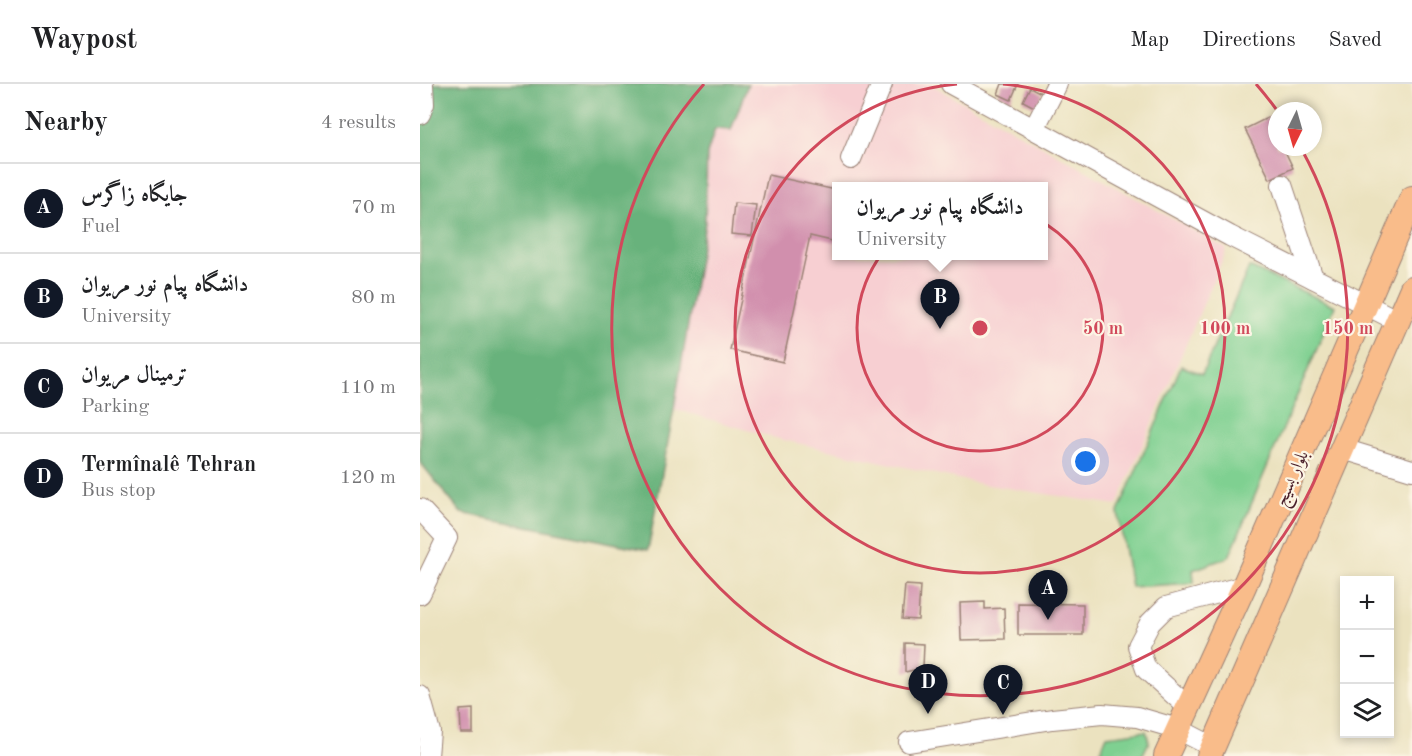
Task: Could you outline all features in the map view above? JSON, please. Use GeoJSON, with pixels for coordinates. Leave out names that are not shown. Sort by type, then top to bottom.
{"type":"FeatureCollection","features":[{"type":"Feature","properties":{"kind":"main road","name":"بلوار بسیج"},"geometry":{"type":"LineString","coordinates":[[1166,756],[1244,586],[1412,198]]}},
{"type":"Feature","properties":{"kind":"main road","name":"بلوار بسیج"},"geometry":{"type":"LineString","coordinates":[[1211,751],[1412,288]]}},
{"type":"Feature","properties":{"kind":"street"},"geometry":{"type":"LineString","coordinates":[[420,114],[424,104],[423,84]]}},
{"type":"Feature","properties":{"kind":"street"},"geometry":{"type":"LineString","coordinates":[[851,159],[882,84]]}},
{"type":"Feature","properties":{"kind":"street"},"geometry":{"type":"LineString","coordinates":[[951,84],[1230,236],[1398,321]]}},
{"type":"Feature","properties":{"kind":"street"},"geometry":{"type":"LineString","coordinates":[[1034,129],[1057,84]]}},
{"type":"Feature","properties":{"kind":"street"},"geometry":{"type":"LineString","coordinates":[[1282,185],[1313,278]]}},
{"type":"Feature","properties":{"kind":"street"},"geometry":{"type":"LineString","coordinates":[[1343,448],[1412,470]]}},
{"type":"Feature","properties":{"kind":"street"},"geometry":{"type":"LineString","coordinates":[[420,509],[447,538],[420,594]]}},
{"type":"Feature","properties":{"kind":"street"},"geometry":{"type":"LineString","coordinates":[[1189,708],[1146,669],[1138,646],[1150,623],[1166,607],[1244,586]]}},
{"type":"Feature","properties":{"kind":"street"},"geometry":{"type":"LineString","coordinates":[[420,696],[430,732],[428,756]]}},
{"type":"Feature","properties":{"kind":"street"},"geometry":{"type":"LineString","coordinates":[[909,742],[1052,719],[1102,714],[1137,717],[1178,729],[1211,751]]}},
{"type":"Feature","properties":{"kind":"shaded area"},"geometry":{"type":"Polygon","coordinates":[[[748,84],[930,84],[1227,249],[1117,505],[981,484],[779,439],[674,409],[705,223],[707,154],[715,129],[731,130],[748,84]]]}},
{"type":"Feature","properties":{"kind":"green space"},"geometry":{"type":"Polygon","coordinates":[[[420,84],[748,84],[731,130],[715,129],[707,154],[705,223],[648,550],[461,513],[420,462],[420,84]]]}},
{"type":"Feature","properties":{"kind":"green space"},"geometry":{"type":"Polygon","coordinates":[[[1249,267],[1335,306],[1229,557],[1193,570],[1194,583],[1131,587],[1118,512],[1181,366],[1202,374],[1249,267]]]}},
{"type":"Feature","properties":{"kind":"green space"},"geometry":{"type":"Polygon","coordinates":[[[1146,731],[1149,742],[1142,756],[1098,756],[1107,736],[1146,731]]]}},
{"type":"Feature","properties":{"kind":"building"},"geometry":{"type":"Polygon","coordinates":[[[1002,84],[1018,84],[1011,100],[998,94],[1002,84]]]}},
{"type":"Feature","properties":{"kind":"building"},"geometry":{"type":"Polygon","coordinates":[[[1030,87],[1043,94],[1036,108],[1023,101],[1030,87]]]}},
{"type":"Feature","properties":{"kind":"building"},"geometry":{"type":"Polygon","coordinates":[[[1268,118],[1268,156],[1287,156],[1293,168],[1270,179],[1245,129],[1268,118]]]}},
{"type":"Feature","properties":{"kind":"building"},"geometry":{"type":"Polygon","coordinates":[[[768,175],[832,189],[832,241],[810,236],[783,362],[730,350],[768,175]]]}},
{"type":"Feature","properties":{"kind":"building"},"geometry":{"type":"Polygon","coordinates":[[[734,203],[756,205],[752,236],[731,234],[734,203]]]}},
{"type":"Feature","properties":{"kind":"building"},"geometry":{"type":"Polygon","coordinates":[[[905,585],[920,586],[918,620],[902,619],[905,585]]]}},
{"type":"Feature","properties":{"kind":"building"},"geometry":{"type":"Polygon","coordinates":[[[985,602],[985,609],[1004,608],[1005,639],[961,640],[960,603],[985,602]]]}},
{"type":"Feature","properties":{"kind":"building"},"geometry":{"type":"Polygon","coordinates":[[[1018,603],[1083,604],[1083,635],[1018,635],[1018,603]]]}},
{"type":"Feature","properties":{"kind":"building"},"geometry":{"type":"Polygon","coordinates":[[[905,643],[924,644],[923,668],[905,672],[905,643]]]}},
{"type":"Feature","properties":{"kind":"building"},"geometry":{"type":"Polygon","coordinates":[[[473,709],[473,733],[461,733],[460,710],[473,709]]]}},
{"type":"Feature","properties":{"kind":"place","name":"دانشگاه پیام نور مریوان"},"geometry":{"type":"Point","coordinates":[940,329]}},
{"type":"Feature","properties":{"kind":"place","name":"جایگاه زاگرس"},"geometry":{"type":"Point","coordinates":[1048,620]}},
{"type":"Feature","properties":{"kind":"place","name":"Termînalê Tehran"},"geometry":{"type":"Point","coordinates":[928,714]}},
{"type":"Feature","properties":{"kind":"place","name":"ترمینال مریوان"},"geometry":{"type":"Point","coordinates":[1003,715]}}]}
